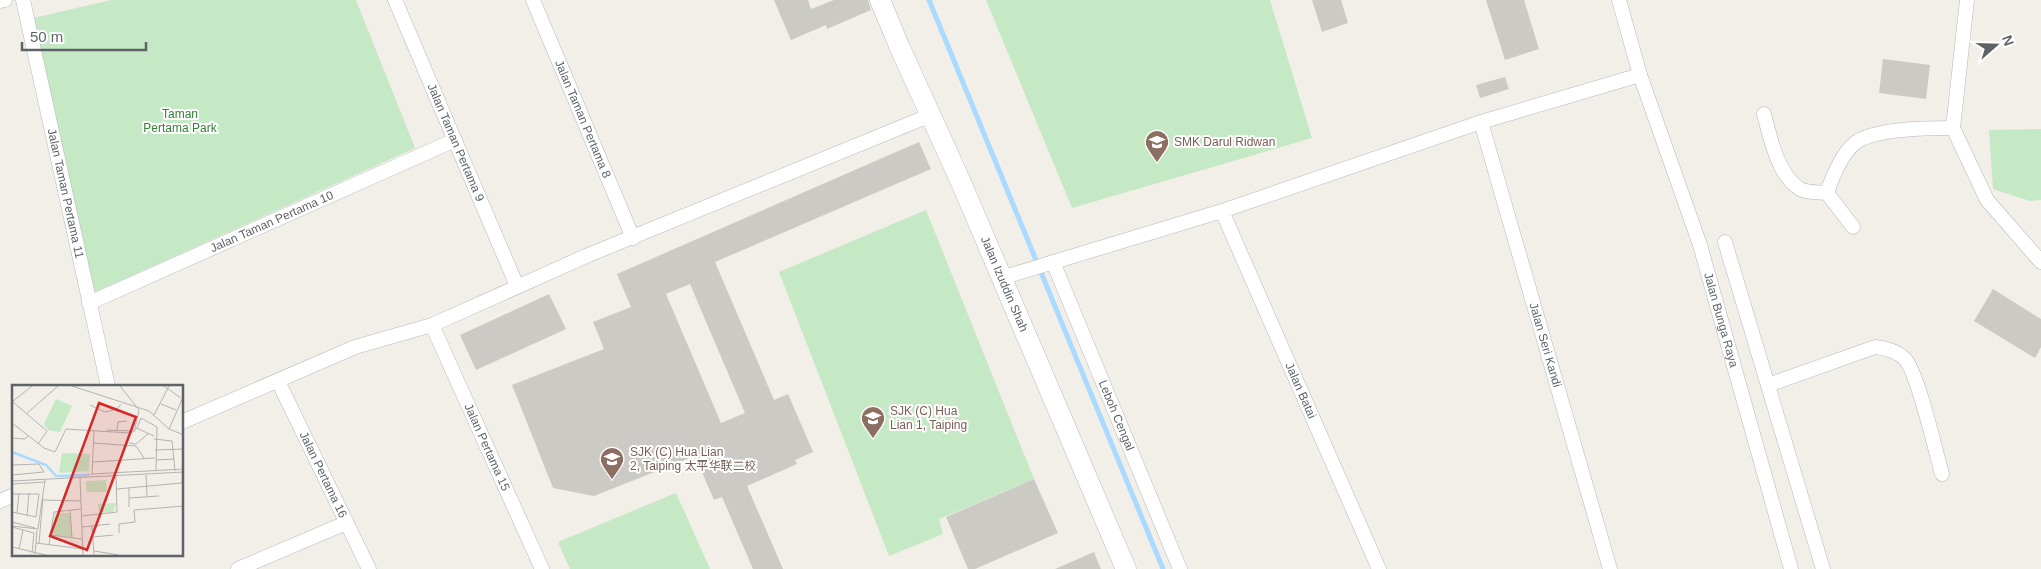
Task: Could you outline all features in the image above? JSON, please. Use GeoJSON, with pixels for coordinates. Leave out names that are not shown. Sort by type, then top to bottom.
{"type":"FeatureCollection","features":[{"type":"Feature","properties":{"kind":"main road","name":"Jalan Izuddin Shah"},"geometry":{"type":"LineString","coordinates":[[880,0],[1126,569]]}},
{"type":"Feature","properties":{"kind":"street"},"geometry":{"type":"LineString","coordinates":[[0,1],[5,0]]}},
{"type":"Feature","properties":{"kind":"street","name":"Jalan Taman Pertama 11"},"geometry":{"type":"LineString","coordinates":[[23,0],[108,385]]}},
{"type":"Feature","properties":{"kind":"street","name":"Jalan Taman Pertama 9"},"geometry":{"type":"LineString","coordinates":[[395,0],[517,286]]}},
{"type":"Feature","properties":{"kind":"street","name":"Jalan Taman Pertama 8"},"geometry":{"type":"LineString","coordinates":[[533,0],[633,238]]}},
{"type":"Feature","properties":{"kind":"street","name":"Jalan Bunga Raya"},"geometry":{"type":"LineString","coordinates":[[1619,0],[1640,75],[1700,245],[1791,569]]}},
{"type":"Feature","properties":{"kind":"street"},"geometry":{"type":"LineString","coordinates":[[1967,0],[1953,128],[1987,200],[2041,262]]}},
{"type":"Feature","properties":{"kind":"street"},"geometry":{"type":"LineString","coordinates":[[1001,278],[1222,212],[1481,122],[1640,75]]}},
{"type":"Feature","properties":{"kind":"street"},"geometry":{"type":"LineString","coordinates":[[1764,114],[1773,148],[1789,181],[1802,191],[1827,193],[1853,227]]}},
{"type":"Feature","properties":{"kind":"street"},"geometry":{"type":"LineString","coordinates":[[184,421],[355,347],[432,325],[517,286],[931,115]]}},
{"type":"Feature","properties":{"kind":"street","name":"Jalan Seri Kandi"},"geometry":{"type":"LineString","coordinates":[[1481,122],[1610,569]]}},
{"type":"Feature","properties":{"kind":"street"},"geometry":{"type":"LineString","coordinates":[[1827,193],[1835,171],[1855,143],[1878,134],[1914,129],[1953,128]]}},
{"type":"Feature","properties":{"kind":"street","name":"Jalan Taman Pertama 10"},"geometry":{"type":"LineString","coordinates":[[89,303],[455,140]]}},
{"type":"Feature","properties":{"kind":"street","name":"Jalan Batai"},"geometry":{"type":"LineString","coordinates":[[1222,212],[1379,569]]}},
{"type":"Feature","properties":{"kind":"street","name":"Jalan Bunga Raya"},"geometry":{"type":"LineString","coordinates":[[1725,242],[1823,569]]}},
{"type":"Feature","properties":{"kind":"street","name":"Leboh Cengal"},"geometry":{"type":"LineString","coordinates":[[1050,263],[1180,569]]}},
{"type":"Feature","properties":{"kind":"street","name":"Jalan Pertama 15"},"geometry":{"type":"LineString","coordinates":[[432,325],[542,569]]}},
{"type":"Feature","properties":{"kind":"street"},"geometry":{"type":"LineString","coordinates":[[1768,385],[1875,347],[1888,349],[1906,359],[1918,387],[1942,474]]}},
{"type":"Feature","properties":{"kind":"street","name":"Jalan Pertama 16"},"geometry":{"type":"LineString","coordinates":[[278,381],[369,569]]}},
{"type":"Feature","properties":{"kind":"street"},"geometry":{"type":"LineString","coordinates":[[0,501],[12,496]]}},
{"type":"Feature","properties":{"kind":"street"},"geometry":{"type":"LineString","coordinates":[[238,569],[346,522]]}},
{"type":"Feature","properties":{"kind":"green space","name":"Taman Pertama Park"},"geometry":{"type":"Polygon","coordinates":[[[111,0],[356,0],[415,148],[93,293],[33,18],[111,0]]]}},
{"type":"Feature","properties":{"kind":"green space"},"geometry":{"type":"Polygon","coordinates":[[[986,0],[1270,0],[1312,138],[1072,208],[986,0]]]}},
{"type":"Feature","properties":{"kind":"green space"},"geometry":{"type":"Polygon","coordinates":[[[2041,129],[2041,200],[2030,201],[1993,189],[1989,130],[2041,129]]]}},
{"type":"Feature","properties":{"kind":"green space"},"geometry":{"type":"Polygon","coordinates":[[[926,210],[1034,479],[939,519],[943,534],[889,556],[779,272],[926,210]]]}},
{"type":"Feature","properties":{"kind":"green space"},"geometry":{"type":"Polygon","coordinates":[[[676,493],[710,569],[570,569],[558,542],[676,493]]]}},
{"type":"Feature","properties":{"kind":"building"},"geometry":{"type":"Polygon","coordinates":[[[774,0],[808,0],[811,9],[834,0],[868,0],[871,10],[827,29],[826,25],[791,40],[774,0]]]}},
{"type":"Feature","properties":{"kind":"building"},"geometry":{"type":"Polygon","coordinates":[[[1312,0],[1341,0],[1348,23],[1322,32],[1312,0]]]}},
{"type":"Feature","properties":{"kind":"building"},"geometry":{"type":"Polygon","coordinates":[[[1486,0],[1524,0],[1539,49],[1505,60],[1486,0]]]}},
{"type":"Feature","properties":{"kind":"building"},"geometry":{"type":"Polygon","coordinates":[[[1883,59],[1930,65],[1926,99],[1879,93],[1883,59]]]}},
{"type":"Feature","properties":{"kind":"building"},"geometry":{"type":"Polygon","coordinates":[[[1505,77],[1509,89],[1480,98],[1476,85],[1505,77]]]}},
{"type":"Feature","properties":{"kind":"building"},"geometry":{"type":"Polygon","coordinates":[[[919,142],[931,169],[715,262],[774,400],[788,394],[813,452],[795,460],[797,464],[747,486],[783,569],[753,569],[722,497],[714,500],[695,456],[594,496],[553,488],[512,385],[604,349],[593,322],[631,307],[617,274],[919,142]],[[690,284],[666,294],[721,423],[745,413],[690,284]]]}},
{"type":"Feature","properties":{"kind":"building"},"geometry":{"type":"Polygon","coordinates":[[[1993,289],[2041,319],[2041,347],[2035,358],[1974,321],[1993,289]]]}},
{"type":"Feature","properties":{"kind":"building"},"geometry":{"type":"Polygon","coordinates":[[[549,294],[566,329],[476,370],[460,335],[549,294]]]}},
{"type":"Feature","properties":{"kind":"building"},"geometry":{"type":"Polygon","coordinates":[[[1034,479],[1058,533],[975,569],[968,569],[946,517],[1034,479]]]}},
{"type":"Feature","properties":{"kind":"building"},"geometry":{"type":"Polygon","coordinates":[[[1094,552],[1101,569],[1055,569],[1094,552]]]}},
{"type":"Feature","properties":{"kind":"waterway"},"geometry":{"type":"LineString","coordinates":[[929,0],[1163,569]]}},
{"type":"Feature","properties":{"kind":"place","name":"SMK Darul Ridwan"},"geometry":{"type":"Point","coordinates":[1157,163]}},
{"type":"Feature","properties":{"kind":"place","name":"SJK (C) Hua Lian 1, Taiping"},"geometry":{"type":"Point","coordinates":[873,439]}},
{"type":"Feature","properties":{"kind":"place","name":"SJK (C) Hua Lian 2, Taiping 太平华联二校"},"geometry":{"type":"Point","coordinates":[612,480]}}]}
